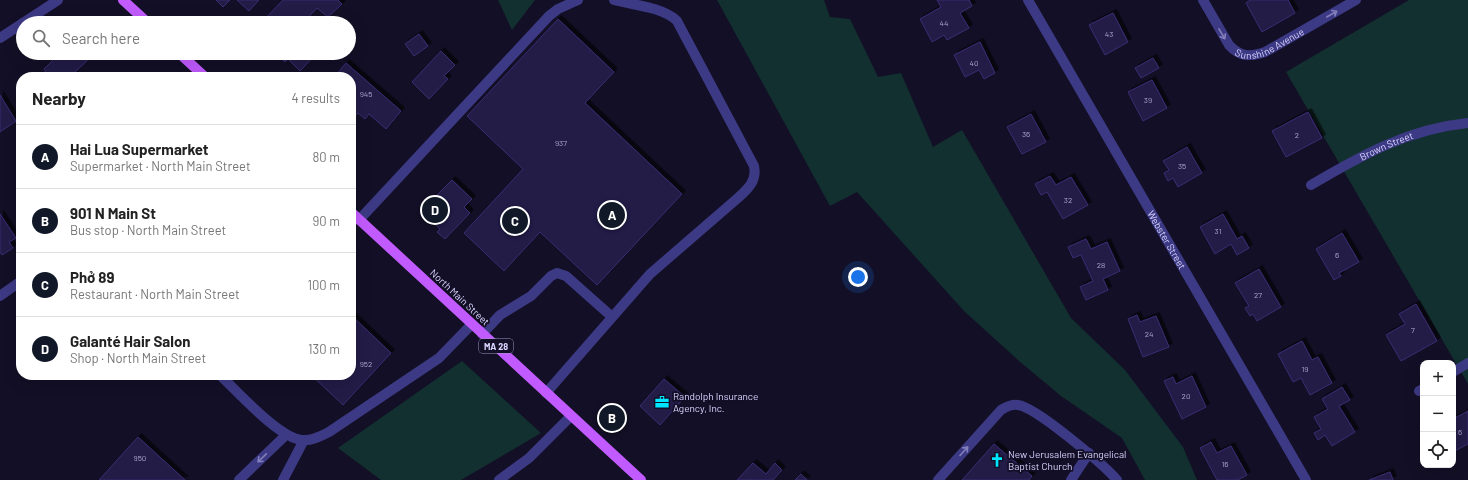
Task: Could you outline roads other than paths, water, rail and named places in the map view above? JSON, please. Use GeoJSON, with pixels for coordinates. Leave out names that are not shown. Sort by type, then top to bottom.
{"type":"FeatureCollection","features":[{"type":"Feature","properties":{"kind":"main road"},"geometry":{"type":"LineString","coordinates":[[123,0],[140,16]]}},
{"type":"Feature","properties":{"kind":"main road"},"geometry":{"type":"LineString","coordinates":[[187,60],[200,72]]}},
{"type":"Feature","properties":{"kind":"main road","name":"North Main Street"},"geometry":{"type":"LineString","coordinates":[[356,217],[641,480]]}},
{"type":"Feature","properties":{"kind":"street"},"geometry":{"type":"LineString","coordinates":[[34,16],[58,0]]}},
{"type":"Feature","properties":{"kind":"street"},"geometry":{"type":"LineString","coordinates":[[359,220],[549,16],[558,9],[578,0]]}},
{"type":"Feature","properties":{"kind":"street"},"geometry":{"type":"LineString","coordinates":[[546,393],[611,316],[650,274],[748,189],[753,182],[755,171],[754,166],[677,21],[673,17],[655,10],[614,0]]}},
{"type":"Feature","properties":{"kind":"street","name":"Webster Street"},"geometry":{"type":"LineString","coordinates":[[1028,0],[1306,480]]}},
{"type":"Feature","properties":{"kind":"street","name":"Sunshine Avenue"},"geometry":{"type":"LineString","coordinates":[[1203,0],[1229,45],[1234,51],[1248,56],[1265,52],[1356,0]]}},
{"type":"Feature","properties":{"kind":"street"},"geometry":{"type":"LineString","coordinates":[[0,38],[16,28]]}},
{"type":"Feature","properties":{"kind":"street","name":"Brown Street"},"geometry":{"type":"LineString","coordinates":[[1311,186],[1352,161],[1384,145],[1419,133],[1468,123]]}},
{"type":"Feature","properties":{"kind":"street"},"geometry":{"type":"LineString","coordinates":[[482,334],[500,315],[531,296],[550,276],[558,273],[566,276],[611,316]]}},
{"type":"Feature","properties":{"kind":"street"},"geometry":{"type":"LineString","coordinates":[[0,296],[16,285]]}},
{"type":"Feature","properties":{"kind":"street"},"geometry":{"type":"LineString","coordinates":[[226,380],[286,435],[304,440],[317,438],[329,432],[439,358],[472,324]]}},
{"type":"Feature","properties":{"kind":"street"},"geometry":{"type":"LineString","coordinates":[[1456,370],[1468,364]]}},
{"type":"Feature","properties":{"kind":"street"},"geometry":{"type":"LineString","coordinates":[[938,480],[1001,410],[1010,406],[1025,406],[1089,453],[1117,480]]}},
{"type":"Feature","properties":{"kind":"street"},"geometry":{"type":"LineString","coordinates":[[499,480],[529,458],[571,416]]}},
{"type":"Feature","properties":{"kind":"street"},"geometry":{"type":"LineString","coordinates":[[239,480],[286,435]]}},
{"type":"Feature","properties":{"kind":"street"},"geometry":{"type":"LineString","coordinates":[[283,480],[304,440]]}},
{"type":"Feature","properties":{"kind":"street"},"geometry":{"type":"LineString","coordinates":[[1071,480],[1089,453]]}},
{"type":"Feature","properties":{"kind":"place","name":"Galanté Hair Salon"},"geometry":{"type":"Point","coordinates":[435,210]}},
{"type":"Feature","properties":{"kind":"place","name":"Hai Lua Supermarket"},"geometry":{"type":"Point","coordinates":[612,215]}},
{"type":"Feature","properties":{"kind":"place","name":"Phở 89"},"geometry":{"type":"Point","coordinates":[515,221]}},
{"type":"Feature","properties":{"kind":"place","name":"Randolph Insurance Agency, Inc."},"geometry":{"type":"Point","coordinates":[662,402]}},
{"type":"Feature","properties":{"kind":"place","name":"901 N Main St"},"geometry":{"type":"Point","coordinates":[612,418]}},
{"type":"Feature","properties":{"kind":"place","name":"New Jerusalem Evangelical Baptist Church"},"geometry":{"type":"Point","coordinates":[997,460]}}]}
